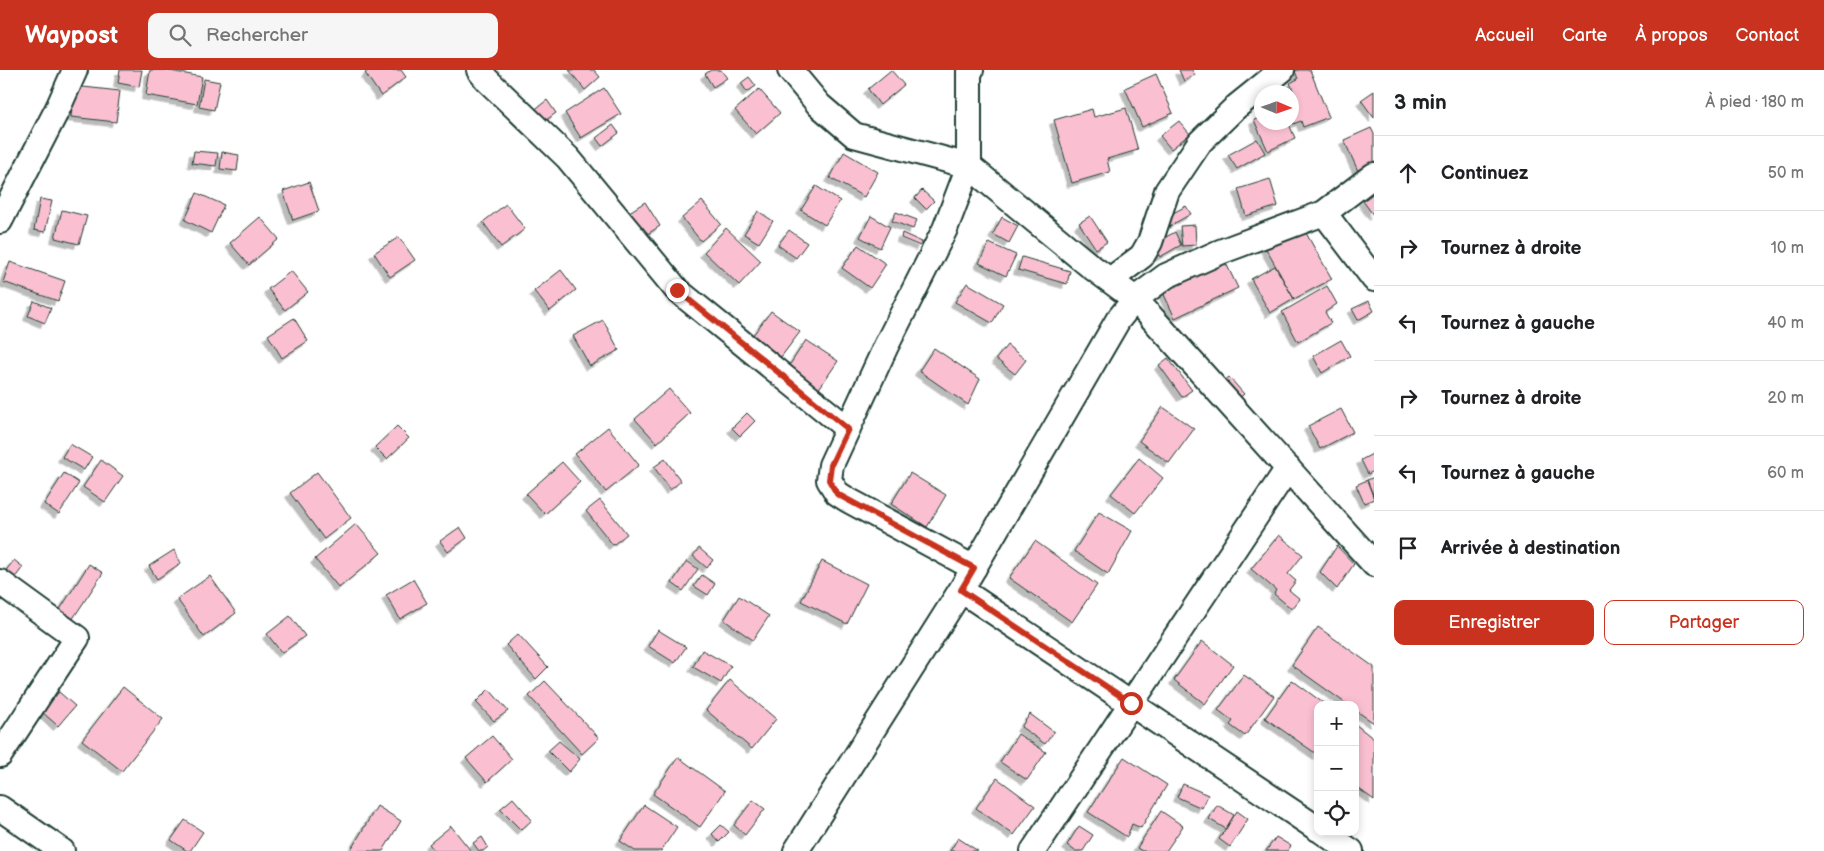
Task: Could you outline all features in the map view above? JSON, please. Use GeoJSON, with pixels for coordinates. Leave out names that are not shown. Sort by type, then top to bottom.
{"type":"FeatureCollection","features":[{"type":"Feature","properties":{"kind":"street"},"geometry":{"type":"LineString","coordinates":[[0,221],[58,108],[75,70]]}},
{"type":"Feature","properties":{"kind":"street"},"geometry":{"type":"LineString","coordinates":[[479,70],[568,158],[677,290],[848,429]]}},
{"type":"Feature","properties":{"kind":"street"},"geometry":{"type":"LineString","coordinates":[[790,70],[819,105],[854,134],[969,166],[1135,299],[1374,564]]}},
{"type":"Feature","properties":{"kind":"street"},"geometry":{"type":"LineString","coordinates":[[970,70],[969,166],[945,229],[886,346],[831,465],[829,480],[837,494],[974,568]]}},
{"type":"Feature","properties":{"kind":"street"},"geometry":{"type":"LineString","coordinates":[[1110,280],[1142,256],[1150,242],[1167,192],[1200,142],[1236,107],[1282,70]]}},
{"type":"Feature","properties":{"kind":"street"},"geometry":{"type":"LineString","coordinates":[[796,851],[961,590],[1118,320],[1135,299],[1166,276],[1220,252],[1324,213],[1374,175]]}},
{"type":"Feature","properties":{"kind":"street"},"geometry":{"type":"LineString","coordinates":[[1324,213],[1374,280]]}},
{"type":"Feature","properties":{"kind":"street"},"geometry":{"type":"LineString","coordinates":[[1033,851],[1288,468]]}},
{"type":"Feature","properties":{"kind":"street"},"geometry":{"type":"LineString","coordinates":[[0,582],[77,638],[0,755]]}},
{"type":"Feature","properties":{"kind":"street"},"geometry":{"type":"LineString","coordinates":[[961,590],[1131,703],[1332,841]]}},
{"type":"Feature","properties":{"kind":"street"},"geometry":{"type":"LineString","coordinates":[[0,808],[62,851]]}},
{"type":"Feature","properties":{"kind":"building"},"geometry":{"type":"Polygon","coordinates":[[[120,70],[142,70],[139,87],[118,83],[120,70]]]}},
{"type":"Feature","properties":{"kind":"building"},"geometry":{"type":"Polygon","coordinates":[[[150,70],[165,70],[202,77],[197,104],[146,95],[150,70]]]}},
{"type":"Feature","properties":{"kind":"building"},"geometry":{"type":"Polygon","coordinates":[[[369,70],[401,70],[406,77],[381,96],[365,73],[369,70]]]}},
{"type":"Feature","properties":{"kind":"building"},"geometry":{"type":"Polygon","coordinates":[[[569,70],[594,70],[600,77],[585,90],[569,70]]]}},
{"type":"Feature","properties":{"kind":"building"},"geometry":{"type":"Polygon","coordinates":[[[711,70],[721,70],[727,78],[713,87],[705,74],[711,70]]]}},
{"type":"Feature","properties":{"kind":"building"},"geometry":{"type":"Polygon","coordinates":[[[891,70],[904,85],[880,105],[868,89],[891,70]]]}},
{"type":"Feature","properties":{"kind":"building"},"geometry":{"type":"Polygon","coordinates":[[[1179,70],[1192,70],[1195,75],[1184,81],[1179,70]]]}},
{"type":"Feature","properties":{"kind":"building"},"geometry":{"type":"Polygon","coordinates":[[[1310,70],[1329,117],[1303,127],[1301,121],[1299,122],[1299,85],[1291,85],[1290,83],[1298,79],[1295,71],[1310,70]]]}},
{"type":"Feature","properties":{"kind":"building"},"geometry":{"type":"Polygon","coordinates":[[[1156,74],[1173,113],[1142,127],[1125,88],[1156,74]]]}},
{"type":"Feature","properties":{"kind":"building"},"geometry":{"type":"Polygon","coordinates":[[[749,77],[756,86],[747,92],[741,83],[749,77]]]}},
{"type":"Feature","properties":{"kind":"building"},"geometry":{"type":"Polygon","coordinates":[[[204,79],[220,82],[214,110],[199,107],[204,79]]]}},
{"type":"Feature","properties":{"kind":"building"},"geometry":{"type":"Polygon","coordinates":[[[74,86],[120,91],[116,122],[71,117],[74,86]]]}},
{"type":"Feature","properties":{"kind":"building"},"geometry":{"type":"Polygon","coordinates":[[[604,88],[621,114],[581,138],[565,113],[604,88]]]}},
{"type":"Feature","properties":{"kind":"building"},"geometry":{"type":"Polygon","coordinates":[[[759,89],[780,113],[756,134],[735,110],[759,89]]]}},
{"type":"Feature","properties":{"kind":"building"},"geometry":{"type":"Polygon","coordinates":[[[1374,91],[1374,118],[1361,100],[1374,91]]]}},
{"type":"Feature","properties":{"kind":"building"},"geometry":{"type":"Polygon","coordinates":[[[547,100],[556,113],[542,123],[533,111],[547,100]]]}},
{"type":"Feature","properties":{"kind":"building"},"geometry":{"type":"Polygon","coordinates":[[[1126,108],[1138,150],[1107,159],[1110,172],[1072,183],[1054,120],[1092,109],[1094,117],[1126,108]]]}},
{"type":"Feature","properties":{"kind":"building"},"geometry":{"type":"Polygon","coordinates":[[[1179,121],[1190,134],[1171,149],[1160,136],[1179,121]]]}},
{"type":"Feature","properties":{"kind":"building"},"geometry":{"type":"Polygon","coordinates":[[[613,125],[619,133],[602,146],[596,138],[613,125]]]}},
{"type":"Feature","properties":{"kind":"building"},"geometry":{"type":"Polygon","coordinates":[[[1371,128],[1374,134],[1374,163],[1358,171],[1344,140],[1371,128]]]}},
{"type":"Feature","properties":{"kind":"building"},"geometry":{"type":"Polygon","coordinates":[[[1259,130],[1292,130],[1295,138],[1268,151],[1259,130]]]}},
{"type":"Feature","properties":{"kind":"building"},"geometry":{"type":"Polygon","coordinates":[[[1257,139],[1265,153],[1237,169],[1228,155],[1257,139]]]}},
{"type":"Feature","properties":{"kind":"building"},"geometry":{"type":"Polygon","coordinates":[[[194,151],[218,153],[216,166],[192,163],[194,151]]]}},
{"type":"Feature","properties":{"kind":"building"},"geometry":{"type":"Polygon","coordinates":[[[222,152],[239,155],[237,171],[220,169],[222,152]]]}},
{"type":"Feature","properties":{"kind":"building"},"geometry":{"type":"Polygon","coordinates":[[[844,152],[878,172],[864,197],[830,178],[844,152]]]}},
{"type":"Feature","properties":{"kind":"building"},"geometry":{"type":"Polygon","coordinates":[[[1270,179],[1278,206],[1246,216],[1238,189],[1270,179]]]}},
{"type":"Feature","properties":{"kind":"building"},"geometry":{"type":"Polygon","coordinates":[[[309,182],[319,211],[293,220],[283,191],[309,182]]]}},
{"type":"Feature","properties":{"kind":"building"},"geometry":{"type":"Polygon","coordinates":[[[816,186],[840,201],[825,225],[801,210],[816,186]]]}},
{"type":"Feature","properties":{"kind":"building"},"geometry":{"type":"Polygon","coordinates":[[[922,190],[934,201],[926,209],[915,198],[922,190]]]}},
{"type":"Feature","properties":{"kind":"building"},"geometry":{"type":"Polygon","coordinates":[[[197,193],[224,205],[211,233],[185,220],[197,193]]]}},
{"type":"Feature","properties":{"kind":"building"},"geometry":{"type":"Polygon","coordinates":[[[1374,193],[1374,216],[1363,201],[1374,193]]]}},
{"type":"Feature","properties":{"kind":"building"},"geometry":{"type":"Polygon","coordinates":[[[40,199],[52,201],[45,232],[34,230],[40,199]]]}},
{"type":"Feature","properties":{"kind":"building"},"geometry":{"type":"Polygon","coordinates":[[[702,201],[721,224],[701,241],[682,218],[702,201]]]}},
{"type":"Feature","properties":{"kind":"building"},"geometry":{"type":"Polygon","coordinates":[[[645,202],[660,226],[638,240],[623,216],[645,202]]]}},
{"type":"Feature","properties":{"kind":"building"},"geometry":{"type":"Polygon","coordinates":[[[506,204],[525,229],[501,247],[483,222],[506,204]]]}},
{"type":"Feature","properties":{"kind":"building"},"geometry":{"type":"Polygon","coordinates":[[[1186,206],[1191,214],[1166,228],[1162,219],[1186,206]]]}},
{"type":"Feature","properties":{"kind":"building"},"geometry":{"type":"Polygon","coordinates":[[[62,210],[87,216],[79,244],[55,238],[62,210]]]}},
{"type":"Feature","properties":{"kind":"building"},"geometry":{"type":"Polygon","coordinates":[[[758,211],[773,221],[759,243],[744,234],[758,211]]]}},
{"type":"Feature","properties":{"kind":"building"},"geometry":{"type":"Polygon","coordinates":[[[896,212],[917,220],[913,229],[892,221],[896,212]]]}},
{"type":"Feature","properties":{"kind":"building"},"geometry":{"type":"Polygon","coordinates":[[[871,216],[890,227],[880,248],[860,237],[871,216]]]}},
{"type":"Feature","properties":{"kind":"building"},"geometry":{"type":"Polygon","coordinates":[[[1090,216],[1107,242],[1096,249],[1079,223],[1090,216]]]}},
{"type":"Feature","properties":{"kind":"building"},"geometry":{"type":"Polygon","coordinates":[[[260,217],[279,239],[249,265],[230,243],[260,217]]]}},
{"type":"Feature","properties":{"kind":"building"},"geometry":{"type":"Polygon","coordinates":[[[1002,217],[1018,226],[1009,243],[993,234],[1002,217]]]}},
{"type":"Feature","properties":{"kind":"building"},"geometry":{"type":"Polygon","coordinates":[[[1195,225],[1196,245],[1182,246],[1180,226],[1195,225]]]}},
{"type":"Feature","properties":{"kind":"building"},"geometry":{"type":"Polygon","coordinates":[[[1302,226],[1332,279],[1294,299],[1265,247],[1302,226]]]}},
{"type":"Feature","properties":{"kind":"building"},"geometry":{"type":"Polygon","coordinates":[[[726,228],[761,261],[739,285],[704,252],[726,228]]]}},
{"type":"Feature","properties":{"kind":"building"},"geometry":{"type":"Polygon","coordinates":[[[789,230],[807,243],[796,258],[778,245],[789,230]]]}},
{"type":"Feature","properties":{"kind":"building"},"geometry":{"type":"Polygon","coordinates":[[[1175,232],[1181,245],[1160,257],[1153,244],[1175,232]]]}},
{"type":"Feature","properties":{"kind":"building"},"geometry":{"type":"Polygon","coordinates":[[[902,233],[922,242],[920,246],[901,238],[902,233]]]}},
{"type":"Feature","properties":{"kind":"building"},"geometry":{"type":"Polygon","coordinates":[[[399,237],[415,260],[390,277],[374,253],[399,237]]]}},
{"type":"Feature","properties":{"kind":"building"},"geometry":{"type":"Polygon","coordinates":[[[989,243],[1016,255],[1006,276],[979,263],[989,243]]]}},
{"type":"Feature","properties":{"kind":"building"},"geometry":{"type":"Polygon","coordinates":[[[858,245],[886,264],[870,288],[842,268],[858,245]]]}},
{"type":"Feature","properties":{"kind":"building"},"geometry":{"type":"Polygon","coordinates":[[[1222,255],[1238,288],[1175,318],[1159,284],[1222,255]]]}},
{"type":"Feature","properties":{"kind":"building"},"geometry":{"type":"Polygon","coordinates":[[[1022,257],[1070,271],[1067,284],[1018,270],[1022,257]]]}},
{"type":"Feature","properties":{"kind":"building"},"geometry":{"type":"Polygon","coordinates":[[[10,262],[65,281],[58,301],[3,282],[10,262]]]}},
{"type":"Feature","properties":{"kind":"building"},"geometry":{"type":"Polygon","coordinates":[[[1275,266],[1294,299],[1270,313],[1251,279],[1275,266]]]}},
{"type":"Feature","properties":{"kind":"building"},"geometry":{"type":"Polygon","coordinates":[[[561,270],[576,290],[550,311],[534,291],[561,270]]]}},
{"type":"Feature","properties":{"kind":"building"},"geometry":{"type":"Polygon","coordinates":[[[291,271],[308,292],[285,310],[268,289],[291,271]]]}},
{"type":"Feature","properties":{"kind":"building"},"geometry":{"type":"Polygon","coordinates":[[[967,283],[1003,304],[992,323],[955,302],[967,283]]]}},
{"type":"Feature","properties":{"kind":"building"},"geometry":{"type":"Polygon","coordinates":[[[1327,286],[1337,304],[1325,312],[1331,323],[1298,342],[1282,312],[1327,286]]]}},
{"type":"Feature","properties":{"kind":"building"},"geometry":{"type":"Polygon","coordinates":[[[34,301],[51,308],[45,323],[28,316],[34,301]]]}},
{"type":"Feature","properties":{"kind":"building"},"geometry":{"type":"Polygon","coordinates":[[[1369,301],[1374,311],[1358,320],[1352,309],[1369,301]]]}},
{"type":"Feature","properties":{"kind":"building"},"geometry":{"type":"Polygon","coordinates":[[[771,311],[800,332],[781,357],[753,335],[771,311]]]}},
{"type":"Feature","properties":{"kind":"building"},"geometry":{"type":"Polygon","coordinates":[[[294,318],[308,341],[282,358],[268,335],[294,318]]]}},
{"type":"Feature","properties":{"kind":"building"},"geometry":{"type":"Polygon","coordinates":[[[603,320],[619,350],[590,366],[573,336],[603,320]]]}},
{"type":"Feature","properties":{"kind":"building"},"geometry":{"type":"Polygon","coordinates":[[[806,340],[838,361],[814,396],[783,375],[806,340]]]}},
{"type":"Feature","properties":{"kind":"building"},"geometry":{"type":"Polygon","coordinates":[[[1341,340],[1350,356],[1322,373],[1313,356],[1341,340]]]}},
{"type":"Feature","properties":{"kind":"building"},"geometry":{"type":"Polygon","coordinates":[[[1007,345],[1026,360],[1015,374],[996,359],[1007,345]]]}},
{"type":"Feature","properties":{"kind":"building"},"geometry":{"type":"Polygon","coordinates":[[[934,348],[980,379],[968,405],[919,371],[934,348]]]}},
{"type":"Feature","properties":{"kind":"building"},"geometry":{"type":"Polygon","coordinates":[[[1168,358],[1192,390],[1182,397],[1159,365],[1168,358]]]}},
{"type":"Feature","properties":{"kind":"building"},"geometry":{"type":"Polygon","coordinates":[[[1229,377],[1244,394],[1233,404],[1218,387],[1229,377]]]}},
{"type":"Feature","properties":{"kind":"building"},"geometry":{"type":"Polygon","coordinates":[[[669,389],[690,413],[657,443],[635,419],[669,389]]]}},
{"type":"Feature","properties":{"kind":"building"},"geometry":{"type":"Polygon","coordinates":[[[1163,407],[1194,429],[1169,463],[1139,441],[1163,407]]]}},
{"type":"Feature","properties":{"kind":"building"},"geometry":{"type":"Polygon","coordinates":[[[1341,409],[1353,432],[1320,449],[1308,426],[1341,409]]]}},
{"type":"Feature","properties":{"kind":"building"},"geometry":{"type":"Polygon","coordinates":[[[747,413],[755,421],[740,436],[732,428],[747,413]]]}},
{"type":"Feature","properties":{"kind":"building"},"geometry":{"type":"Polygon","coordinates":[[[397,426],[409,438],[387,459],[375,447],[397,426]]]}},
{"type":"Feature","properties":{"kind":"building"},"geometry":{"type":"Polygon","coordinates":[[[608,427],[639,465],[606,492],[575,454],[608,427]]]}},
{"type":"Feature","properties":{"kind":"building"},"geometry":{"type":"Polygon","coordinates":[[[70,444],[92,457],[84,470],[62,457],[70,444]]]}},
{"type":"Feature","properties":{"kind":"building"},"geometry":{"type":"Polygon","coordinates":[[[1374,453],[1374,471],[1368,474],[1361,460],[1374,453]]]}},
{"type":"Feature","properties":{"kind":"building"},"geometry":{"type":"Polygon","coordinates":[[[1139,458],[1163,478],[1135,513],[1111,494],[1139,458]]]}},
{"type":"Feature","properties":{"kind":"building"},"geometry":{"type":"Polygon","coordinates":[[[665,459],[681,481],[670,490],[654,467],[665,459]]]}},
{"type":"Feature","properties":{"kind":"building"},"geometry":{"type":"Polygon","coordinates":[[[101,460],[123,476],[105,502],[83,487],[101,460]]]}},
{"type":"Feature","properties":{"kind":"building"},"geometry":{"type":"Polygon","coordinates":[[[562,462],[580,482],[545,514],[526,494],[562,462]]]}},
{"type":"Feature","properties":{"kind":"building"},"geometry":{"type":"Polygon","coordinates":[[[317,472],[351,518],[324,539],[290,493],[317,472]]]}},
{"type":"Feature","properties":{"kind":"building"},"geometry":{"type":"Polygon","coordinates":[[[64,473],[79,483],[59,514],[44,504],[64,473]]]}},
{"type":"Feature","properties":{"kind":"building"},"geometry":{"type":"Polygon","coordinates":[[[910,473],[946,495],[927,527],[891,504],[910,473]]]}},
{"type":"Feature","properties":{"kind":"building"},"geometry":{"type":"Polygon","coordinates":[[[1374,477],[1374,497],[1367,480],[1374,477]]]}},
{"type":"Feature","properties":{"kind":"building"},"geometry":{"type":"Polygon","coordinates":[[[1367,480],[1374,499],[1364,503],[1356,485],[1367,480]]]}},
{"type":"Feature","properties":{"kind":"building"},"geometry":{"type":"Polygon","coordinates":[[[600,500],[627,534],[613,545],[586,511],[600,500]]]}},
{"type":"Feature","properties":{"kind":"building"},"geometry":{"type":"Polygon","coordinates":[[[1099,512],[1132,531],[1108,574],[1074,551],[1099,512]]]}},
{"type":"Feature","properties":{"kind":"building"},"geometry":{"type":"Polygon","coordinates":[[[356,524],[381,553],[339,588],[315,559],[356,524]]]}},
{"type":"Feature","properties":{"kind":"building"},"geometry":{"type":"Polygon","coordinates":[[[460,527],[467,538],[448,552],[440,541],[460,527]]]}},
{"type":"Feature","properties":{"kind":"building"},"geometry":{"type":"Polygon","coordinates":[[[1279,535],[1303,555],[1288,574],[1296,581],[1289,590],[1300,599],[1292,609],[1274,594],[1276,590],[1251,569],[1279,535]]]}},
{"type":"Feature","properties":{"kind":"building"},"geometry":{"type":"Polygon","coordinates":[[[1035,541],[1097,585],[1072,622],[1009,578],[1035,541]]]}},
{"type":"Feature","properties":{"kind":"building"},"geometry":{"type":"Polygon","coordinates":[[[1337,546],[1354,564],[1337,589],[1320,572],[1337,546]]]}},
{"type":"Feature","properties":{"kind":"building"},"geometry":{"type":"Polygon","coordinates":[[[699,548],[713,560],[707,568],[693,556],[699,548]]]}},
{"type":"Feature","properties":{"kind":"building"},"geometry":{"type":"Polygon","coordinates":[[[174,550],[181,563],[157,579],[149,566],[174,550]]]}},
{"type":"Feature","properties":{"kind":"building"},"geometry":{"type":"Polygon","coordinates":[[[14,560],[23,567],[14,579],[4,573],[14,560]]]}},
{"type":"Feature","properties":{"kind":"building"},"geometry":{"type":"Polygon","coordinates":[[[687,561],[698,569],[683,591],[672,583],[687,561]]]}},
{"type":"Feature","properties":{"kind":"building"},"geometry":{"type":"Polygon","coordinates":[[[822,561],[867,584],[847,624],[801,601],[822,561]]]}},
{"type":"Feature","properties":{"kind":"building"},"geometry":{"type":"Polygon","coordinates":[[[89,564],[103,573],[72,620],[59,611],[89,564]]]}},
{"type":"Feature","properties":{"kind":"building"},"geometry":{"type":"Polygon","coordinates":[[[702,575],[715,584],[708,595],[694,586],[702,575]]]}},
{"type":"Feature","properties":{"kind":"building"},"geometry":{"type":"Polygon","coordinates":[[[210,576],[236,613],[204,637],[177,599],[210,576]]]}},
{"type":"Feature","properties":{"kind":"building"},"geometry":{"type":"Polygon","coordinates":[[[413,579],[427,603],[400,619],[386,595],[413,579]]]}},
{"type":"Feature","properties":{"kind":"building"},"geometry":{"type":"Polygon","coordinates":[[[739,596],[769,616],[753,640],[724,620],[739,596]]]}},
{"type":"Feature","properties":{"kind":"building"},"geometry":{"type":"Polygon","coordinates":[[[290,616],[305,636],[282,653],[267,634],[290,616]]]}},
{"type":"Feature","properties":{"kind":"building"},"geometry":{"type":"Polygon","coordinates":[[[1318,627],[1374,667],[1374,723],[1359,713],[1359,701],[1342,701],[1292,665],[1318,627]]]}},
{"type":"Feature","properties":{"kind":"building"},"geometry":{"type":"Polygon","coordinates":[[[658,630],[686,647],[675,663],[648,646],[658,630]]]}},
{"type":"Feature","properties":{"kind":"building"},"geometry":{"type":"Polygon","coordinates":[[[518,634],[548,667],[536,679],[506,645],[518,634]]]}},
{"type":"Feature","properties":{"kind":"building"},"geometry":{"type":"Polygon","coordinates":[[[1202,641],[1233,665],[1205,704],[1174,680],[1202,641]]]}},
{"type":"Feature","properties":{"kind":"building"},"geometry":{"type":"Polygon","coordinates":[[[702,650],[731,666],[721,683],[693,667],[702,650]]]}},
{"type":"Feature","properties":{"kind":"building"},"geometry":{"type":"Polygon","coordinates":[[[1244,675],[1274,696],[1245,736],[1230,725],[1233,721],[1218,710],[1244,675]]]}},
{"type":"Feature","properties":{"kind":"building"},"geometry":{"type":"Polygon","coordinates":[[[730,680],[776,719],[752,749],[706,710],[730,680]]]}},
{"type":"Feature","properties":{"kind":"building"},"geometry":{"type":"Polygon","coordinates":[[[1292,680],[1321,701],[1314,701],[1314,752],[1265,718],[1292,680]]]}},
{"type":"Feature","properties":{"kind":"building"},"geometry":{"type":"Polygon","coordinates":[[[545,681],[599,738],[582,754],[529,696],[545,681]]]}},
{"type":"Feature","properties":{"kind":"building"},"geometry":{"type":"Polygon","coordinates":[[[123,687],[163,719],[122,771],[82,740],[123,687]]]}},
{"type":"Feature","properties":{"kind":"building"},"geometry":{"type":"Polygon","coordinates":[[[489,689],[508,711],[494,721],[476,702],[489,689]]]}},
{"type":"Feature","properties":{"kind":"building"},"geometry":{"type":"Polygon","coordinates":[[[59,692],[75,706],[58,726],[42,712],[59,692]]]}},
{"type":"Feature","properties":{"kind":"building"},"geometry":{"type":"Polygon","coordinates":[[[1030,714],[1054,732],[1045,744],[1021,727],[1030,714]]]}},
{"type":"Feature","properties":{"kind":"building"},"geometry":{"type":"Polygon","coordinates":[[[1359,727],[1374,739],[1374,800],[1359,789],[1359,727]]]}},
{"type":"Feature","properties":{"kind":"building"},"geometry":{"type":"Polygon","coordinates":[[[1018,734],[1046,752],[1027,780],[1000,762],[1018,734]]]}},
{"type":"Feature","properties":{"kind":"building"},"geometry":{"type":"Polygon","coordinates":[[[492,736],[512,759],[487,782],[466,758],[492,736]]]}},
{"type":"Feature","properties":{"kind":"building"},"geometry":{"type":"Polygon","coordinates":[[[559,741],[580,759],[569,772],[548,751],[559,741]]]}},
{"type":"Feature","properties":{"kind":"building"},"geometry":{"type":"Polygon","coordinates":[[[678,757],[725,791],[700,827],[653,794],[678,757]]]}},
{"type":"Feature","properties":{"kind":"building"},"geometry":{"type":"Polygon","coordinates":[[[1124,757],[1167,785],[1141,828],[1132,824],[1127,837],[1088,812],[1124,757]]]}},
{"type":"Feature","properties":{"kind":"building"},"geometry":{"type":"Polygon","coordinates":[[[997,778],[1035,806],[1014,835],[976,808],[997,778]]]}},
{"type":"Feature","properties":{"kind":"building"},"geometry":{"type":"Polygon","coordinates":[[[1183,784],[1208,795],[1202,808],[1177,797],[1183,784]]]}},
{"type":"Feature","properties":{"kind":"building"},"geometry":{"type":"Polygon","coordinates":[[[513,798],[532,820],[521,830],[500,809],[513,798]]]}},
{"type":"Feature","properties":{"kind":"building"},"geometry":{"type":"Polygon","coordinates":[[[753,800],[765,809],[745,835],[734,825],[753,800]]]}},
{"type":"Feature","properties":{"kind":"building"},"geometry":{"type":"Polygon","coordinates":[[[644,805],[677,827],[661,851],[635,851],[620,841],[644,805]]]}},
{"type":"Feature","properties":{"kind":"building"},"geometry":{"type":"Polygon","coordinates":[[[1217,805],[1234,815],[1226,829],[1209,819],[1217,805]]]}},
{"type":"Feature","properties":{"kind":"building"},"geometry":{"type":"Polygon","coordinates":[[[377,806],[401,821],[383,851],[350,851],[377,806]]]}},
{"type":"Feature","properties":{"kind":"building"},"geometry":{"type":"Polygon","coordinates":[[[1161,811],[1183,826],[1166,851],[1142,851],[1137,848],[1161,811]]]}},
{"type":"Feature","properties":{"kind":"building"},"geometry":{"type":"Polygon","coordinates":[[[1237,811],[1248,819],[1230,847],[1219,839],[1237,811]]]}},
{"type":"Feature","properties":{"kind":"building"},"geometry":{"type":"Polygon","coordinates":[[[185,820],[203,832],[190,851],[187,851],[171,840],[185,820]]]}},
{"type":"Feature","properties":{"kind":"building"},"geometry":{"type":"Polygon","coordinates":[[[721,825],[729,832],[719,842],[712,834],[721,825]]]}},
{"type":"Feature","properties":{"kind":"building"},"geometry":{"type":"Polygon","coordinates":[[[451,826],[471,851],[435,851],[429,844],[451,826]]]}},
{"type":"Feature","properties":{"kind":"building"},"geometry":{"type":"Polygon","coordinates":[[[1079,826],[1093,835],[1083,851],[1075,851],[1067,845],[1079,826]]]}},
{"type":"Feature","properties":{"kind":"building"},"geometry":{"type":"Polygon","coordinates":[[[482,837],[488,847],[483,851],[479,851],[473,843],[482,837]]]}},
{"type":"Feature","properties":{"kind":"building"},"geometry":{"type":"Polygon","coordinates":[[[1276,837],[1291,846],[1287,851],[1266,851],[1276,837]]]}},
{"type":"Feature","properties":{"kind":"building"},"geometry":{"type":"Polygon","coordinates":[[[958,838],[978,851],[950,851],[958,838]]]}},
{"type":"Feature","properties":{"kind":"route"},"geometry":{"type":"LineString","coordinates":[[677,290],[848,429],[831,465],[829,480],[837,494],[974,568],[961,590],[1131,703]]}}]}
